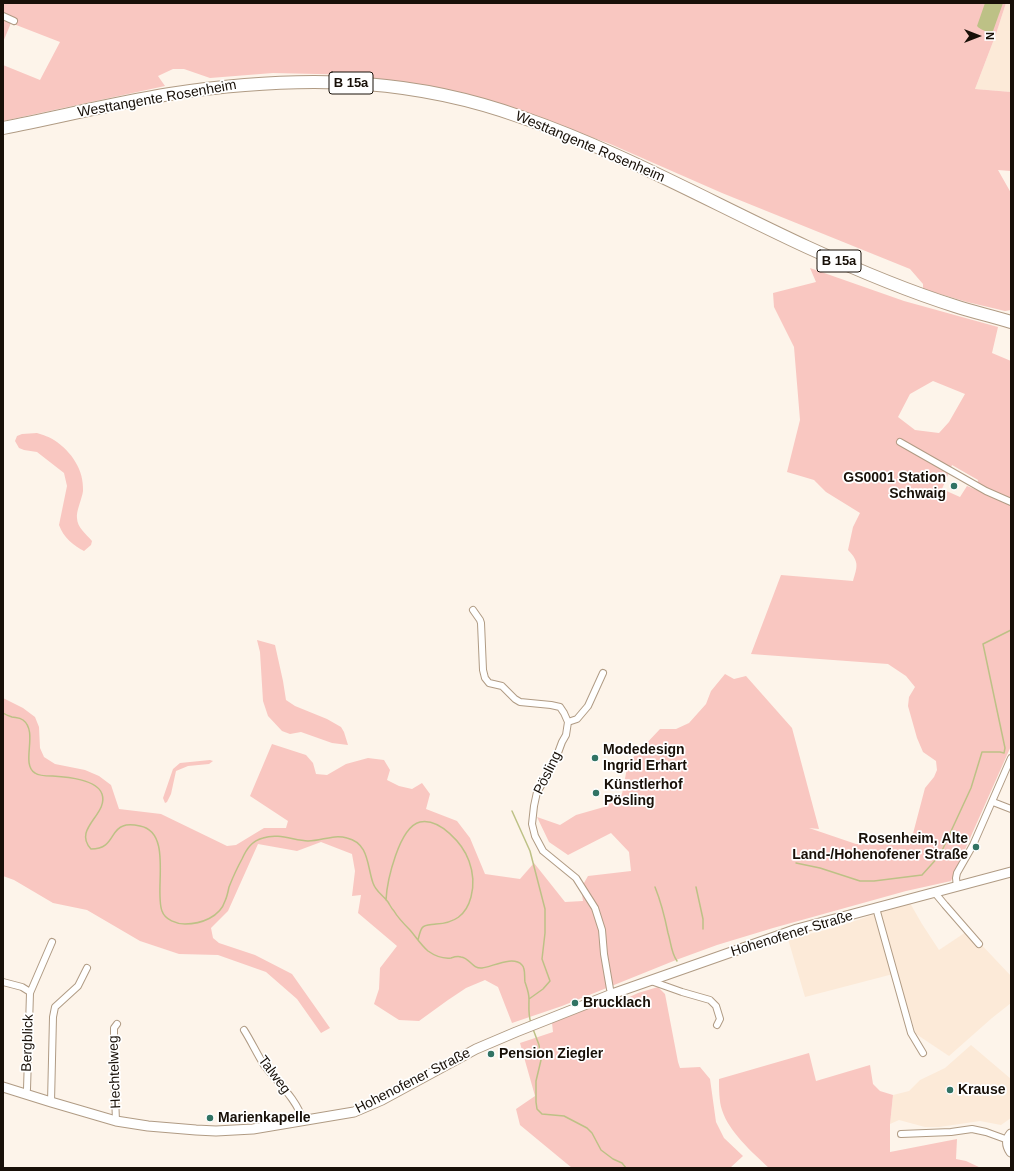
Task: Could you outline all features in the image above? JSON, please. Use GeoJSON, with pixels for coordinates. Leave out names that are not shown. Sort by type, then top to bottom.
{"type":"FeatureCollection","features":[{"type":"Feature","properties":{"kind":"highway","name":"Westtangente Rosenheim"},"geometry":{"type":"LineString","coordinates":[[3,128],[170,94],[247,84],[332,82],[367,84],[419,90],[474,102],[542,124],[638,166],[869,275],[954,306],[1011,322]]}},
{"type":"Feature","properties":{"kind":"main road","name":"Hohenofener Straße"},"geometry":{"type":"LineString","coordinates":[[3,1087],[116,1121],[148,1126],[216,1131],[253,1129],[354,1112],[382,1100],[476,1049],[550,1018],[650,980],[797,929],[1011,872]]}},
{"type":"Feature","properties":{"kind":"main road"},"geometry":{"type":"LineString","coordinates":[[1009,1137],[1007,1144],[1011,1152]]}},
{"type":"Feature","properties":{"kind":"street"},"geometry":{"type":"LineString","coordinates":[[3,16],[14,21]]}},
{"type":"Feature","properties":{"kind":"street"},"geometry":{"type":"LineString","coordinates":[[900,442],[986,491],[1011,502]]}},
{"type":"Feature","properties":{"kind":"street"},"geometry":{"type":"LineString","coordinates":[[473,610],[481,623],[483,670],[485,678],[489,683],[502,686],[520,702],[560,707],[568,722],[577,719],[588,706],[603,673]]}},
{"type":"Feature","properties":{"kind":"street","name":"Pösling"},"geometry":{"type":"LineString","coordinates":[[568,722],[566,735],[555,761],[546,778],[536,792],[532,824],[535,836],[543,851],[576,878],[595,908],[602,930],[604,954],[612,994]]}},
{"type":"Feature","properties":{"kind":"street"},"geometry":{"type":"LineString","coordinates":[[957,887],[956,878],[958,873],[973,845],[1011,758]]}},
{"type":"Feature","properties":{"kind":"street"},"geometry":{"type":"LineString","coordinates":[[992,802],[1011,809]]}},
{"type":"Feature","properties":{"kind":"street"},"geometry":{"type":"LineString","coordinates":[[935,892],[979,944]]}},
{"type":"Feature","properties":{"kind":"street"},"geometry":{"type":"LineString","coordinates":[[876,908],[911,1033],[923,1053]]}},
{"type":"Feature","properties":{"kind":"street","name":"Bergblick"},"geometry":{"type":"LineString","coordinates":[[26,1094],[30,992],[52,942]]}},
{"type":"Feature","properties":{"kind":"street"},"geometry":{"type":"LineString","coordinates":[[51,1102],[54,1012],[56,1007],[78,986],[87,968]]}},
{"type":"Feature","properties":{"kind":"street"},"geometry":{"type":"LineString","coordinates":[[650,980],[682,992],[710,1000],[716,1006],[720,1019],[717,1025]]}},
{"type":"Feature","properties":{"kind":"street"},"geometry":{"type":"LineString","coordinates":[[3,982],[22,987],[30,992]]}},
{"type":"Feature","properties":{"kind":"street","name":"Hechtelweg"},"geometry":{"type":"LineString","coordinates":[[116,1121],[114,1028],[117,1024]]}},
{"type":"Feature","properties":{"kind":"street","name":"Talweg"},"geometry":{"type":"LineString","coordinates":[[244,1030],[264,1064],[293,1100],[302,1116],[303,1121]]}},
{"type":"Feature","properties":{"kind":"street"},"geometry":{"type":"LineString","coordinates":[[900,1134],[951,1132],[972,1129],[1009,1137]]}},
{"type":"Feature","properties":{"kind":"shaded area"},"geometry":{"type":"Polygon","coordinates":[[[3,3],[1006,3],[975,89],[1011,92],[1011,171],[998,170],[1011,193],[1011,310],[1005,311],[967,302],[923,289],[923,284],[910,269],[722,193],[608,143],[511,110],[371,80],[360,75],[273,73],[210,78],[184,69],[173,69],[158,76],[165,86],[3,121],[3,65],[40,80],[60,42],[11,23],[3,42],[3,3]]]}},
{"type":"Feature","properties":{"kind":"shaded area"},"geometry":{"type":"Polygon","coordinates":[[[985,3],[1003,3],[993,31],[991,32],[980,29],[977,26],[985,3]]]}},
{"type":"Feature","properties":{"kind":"shaded area"},"geometry":{"type":"Polygon","coordinates":[[[1006,3],[1011,3],[1011,92],[975,89],[996,34],[1006,3]]]}},
{"type":"Feature","properties":{"kind":"shaded area"},"geometry":{"type":"Polygon","coordinates":[[[810,268],[904,301],[998,327],[992,353],[1011,361],[1011,746],[951,881],[906,891],[717,945],[562,1006],[512,1023],[498,987],[485,980],[466,988],[419,1021],[399,1020],[374,1004],[379,989],[380,968],[397,946],[358,913],[361,895],[352,896],[355,871],[352,854],[321,842],[297,851],[258,844],[228,911],[211,928],[213,938],[219,943],[255,955],[292,974],[330,1028],[321,1033],[297,999],[266,972],[218,955],[179,954],[140,941],[87,910],[53,903],[14,880],[3,876],[3,698],[23,708],[35,717],[39,727],[40,748],[44,757],[55,764],[85,770],[99,776],[111,785],[119,809],[161,814],[227,846],[236,845],[264,828],[286,828],[288,821],[250,796],[272,744],[306,755],[313,763],[316,774],[327,775],[346,764],[368,758],[384,760],[390,770],[387,780],[399,786],[412,789],[422,783],[430,794],[426,809],[457,821],[470,838],[485,874],[520,879],[534,863],[565,902],[583,901],[581,888],[588,876],[631,871],[629,852],[611,833],[568,855],[549,842],[537,817],[560,825],[576,815],[604,807],[622,794],[628,763],[660,729],[676,729],[689,723],[706,704],[711,691],[725,674],[734,679],[746,676],[792,728],[819,829],[809,828],[856,844],[910,845],[925,788],[934,777],[937,770],[936,761],[923,752],[917,738],[908,706],[909,697],[915,687],[906,676],[888,664],[751,654],[781,575],[853,581],[856,568],[856,561],[848,550],[853,527],[860,513],[826,492],[814,480],[787,472],[800,420],[794,347],[774,307],[773,293],[816,282],[810,268]],[[933,381],[910,394],[898,417],[915,430],[939,433],[949,422],[965,394],[933,381]],[[952,465],[942,489],[960,497],[967,486],[977,490],[978,480],[952,465]]]}},
{"type":"Feature","properties":{"kind":"shaded area"},"geometry":{"type":"Polygon","coordinates":[[[37,433],[50,438],[66,450],[76,462],[79,469],[83,483],[83,491],[77,512],[77,521],[82,530],[92,541],[91,545],[84,551],[69,541],[59,525],[67,486],[64,473],[37,452],[19,448],[15,441],[17,436],[22,434],[37,433]]]}},
{"type":"Feature","properties":{"kind":"shaded area"},"geometry":{"type":"Polygon","coordinates":[[[257,640],[275,645],[286,700],[295,706],[327,719],[341,727],[348,745],[332,743],[301,732],[290,734],[282,731],[268,716],[263,701],[260,652],[257,640]]]}},
{"type":"Feature","properties":{"kind":"shaded area"},"geometry":{"type":"Polygon","coordinates":[[[213,761],[209,764],[188,766],[176,771],[171,794],[165,803],[163,798],[173,769],[180,763],[213,761]]]}},
{"type":"Feature","properties":{"kind":"shaded area"},"geometry":{"type":"Polygon","coordinates":[[[910,903],[939,950],[969,930],[1011,976],[1011,1003],[949,1056],[916,1034],[897,973],[805,997],[788,939],[834,928],[910,903]]]}},
{"type":"Feature","properties":{"kind":"shaded area"},"geometry":{"type":"Polygon","coordinates":[[[658,987],[665,994],[680,1068],[700,1067],[710,1079],[716,1122],[724,1138],[743,1156],[730,1168],[572,1168],[520,1125],[516,1109],[535,1096],[520,1043],[553,1032],[552,1023],[600,1004],[621,1001],[638,993],[658,987]]]}},
{"type":"Feature","properties":{"kind":"shaded area"},"geometry":{"type":"Polygon","coordinates":[[[971,1045],[1011,1079],[1011,1118],[1001,1125],[980,1121],[939,1127],[925,1127],[899,1120],[890,1124],[893,1095],[909,1091],[920,1080],[945,1068],[971,1045]]]}},
{"type":"Feature","properties":{"kind":"shaded area"},"geometry":{"type":"Polygon","coordinates":[[[809,1053],[816,1081],[870,1065],[873,1084],[880,1091],[893,1095],[890,1124],[890,1152],[957,1139],[956,1159],[966,1161],[981,1168],[769,1168],[735,1134],[725,1118],[720,1103],[719,1079],[809,1053]]]}},
{"type":"Feature","properties":{"kind":"waterway"},"geometry":{"type":"LineString","coordinates":[[796,863],[820,868],[860,881],[874,881],[922,875],[940,855],[971,788],[982,752],[1004,753],[1005,748],[983,644],[1011,630]]}},
{"type":"Feature","properties":{"kind":"waterway"},"geometry":{"type":"LineString","coordinates":[[3,713],[22,719],[27,725],[30,732],[29,763],[31,769],[35,773],[43,776],[65,777],[80,780],[88,782],[99,789],[102,794],[103,801],[101,808],[88,828],[86,835],[86,842],[91,849],[104,846],[108,843],[116,831],[125,825],[140,826],[150,831],[156,839],[159,850],[160,902],[162,911],[168,919],[178,923],[191,924],[203,921],[219,911],[223,907],[229,887],[246,852],[250,846],[259,839],[274,836],[308,841],[332,837],[347,838],[360,845],[366,856],[376,889],[388,902],[399,919],[428,951],[442,958],[464,958],[479,968],[508,961],[518,962],[522,965],[529,995],[529,1014],[531,1023]]}},
{"type":"Feature","properties":{"kind":"waterway"},"geometry":{"type":"LineString","coordinates":[[512,811],[530,851],[545,909],[545,933],[542,959],[550,981],[543,989],[529,999]]}},
{"type":"Feature","properties":{"kind":"waterway"},"geometry":{"type":"LineString","coordinates":[[386,900],[389,880],[400,844],[413,826],[420,822],[435,824],[443,828],[462,847],[469,861],[473,879],[473,888],[469,904],[462,914],[454,920],[423,927],[418,940]]}},
{"type":"Feature","properties":{"kind":"waterway"},"geometry":{"type":"LineString","coordinates":[[655,887],[663,910],[672,951],[677,961]]}},
{"type":"Feature","properties":{"kind":"waterway"},"geometry":{"type":"LineString","coordinates":[[696,887],[703,919],[703,929]]}},
{"type":"Feature","properties":{"kind":"waterway"},"geometry":{"type":"LineString","coordinates":[[533,1029],[539,1045],[541,1060],[536,1081],[537,1109],[542,1114],[564,1116],[587,1128],[592,1133],[601,1150],[613,1159],[622,1163],[626,1168]]}},
{"type":"Feature","properties":{"kind":"place","name":"GS0001 Station Schwaig"},"geometry":{"type":"Point","coordinates":[954,486]}},
{"type":"Feature","properties":{"kind":"place","name":"Modedesign Ingrid Erhart"},"geometry":{"type":"Point","coordinates":[595,758]}},
{"type":"Feature","properties":{"kind":"place","name":"Künstlerhof Pösling"},"geometry":{"type":"Point","coordinates":[596,793]}},
{"type":"Feature","properties":{"kind":"place","name":"Rosenheim, Alte Land-/Hohenofener Straße"},"geometry":{"type":"Point","coordinates":[976,847]}},
{"type":"Feature","properties":{"kind":"place","name":"Brucklach"},"geometry":{"type":"Point","coordinates":[575,1003]}},
{"type":"Feature","properties":{"kind":"place","name":"Pension Ziegler"},"geometry":{"type":"Point","coordinates":[491,1054]}},
{"type":"Feature","properties":{"kind":"place","name":"Krause"},"geometry":{"type":"Point","coordinates":[950,1090]}},
{"type":"Feature","properties":{"kind":"place","name":"Marienkapelle"},"geometry":{"type":"Point","coordinates":[210,1118]}}]}
